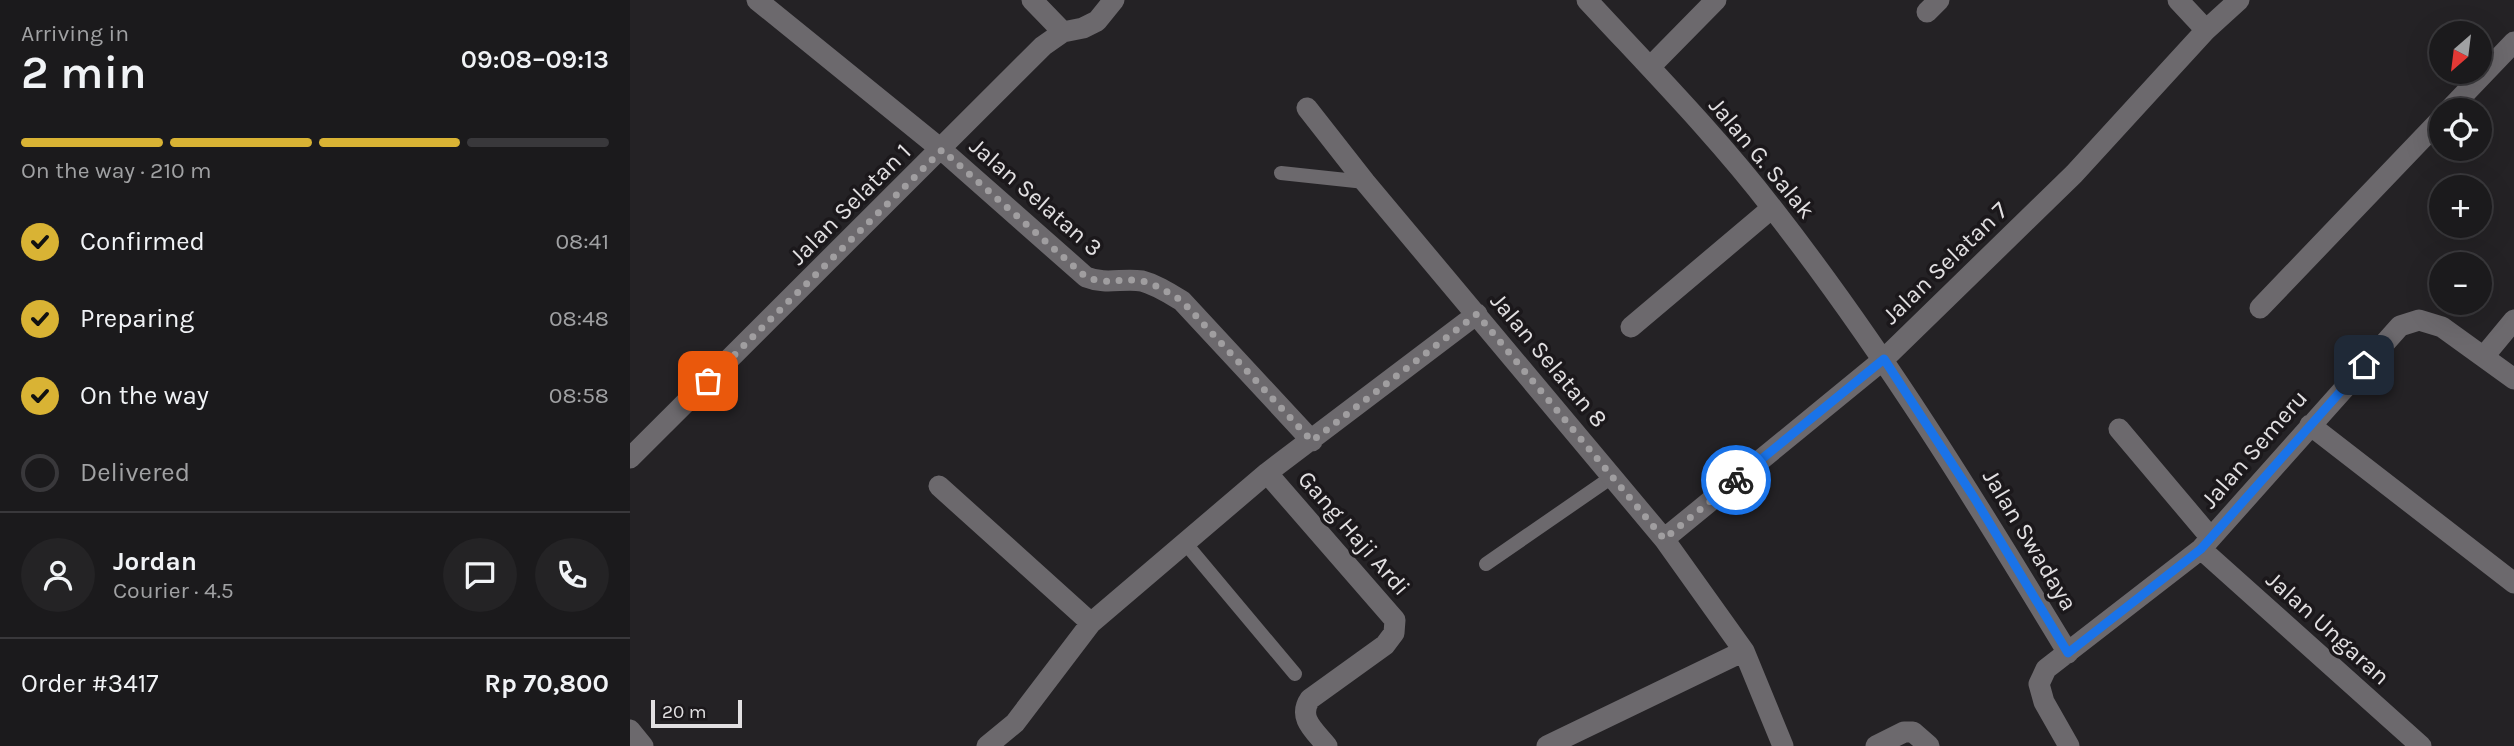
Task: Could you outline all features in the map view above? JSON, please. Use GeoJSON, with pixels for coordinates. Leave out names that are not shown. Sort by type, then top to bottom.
{"type":"FeatureCollection","features":[{"type":"Feature","properties":{"kind":"street","name":"Jalan Selatan 3"},"geometry":{"type":"LineString","coordinates":[[757,0],[942,150],[1086,277],[1101,283],[1139,281],[1162,288],[1182,301],[1312,441]]}},
{"type":"Feature","properties":{"kind":"street"},"geometry":{"type":"LineString","coordinates":[[1032,0],[1063,32]]}},
{"type":"Feature","properties":{"kind":"street","name":"Jalan Selatan 1"},"geometry":{"type":"LineString","coordinates":[[630,458],[942,150],[1043,46],[1063,32],[1083,28],[1097,20],[1114,0]]}},
{"type":"Feature","properties":{"kind":"street","name":"Jalan G. Salak"},"geometry":{"type":"LineString","coordinates":[[1587,0],[1651,66],[1772,208],[1884,359]]}},
{"type":"Feature","properties":{"kind":"street"},"geometry":{"type":"LineString","coordinates":[[1651,66],[1716,0]]}},
{"type":"Feature","properties":{"kind":"street"},"geometry":{"type":"LineString","coordinates":[[2178,0],[2206,30]]}},
{"type":"Feature","properties":{"kind":"street","name":"Jalan Selatan 7"},"geometry":{"type":"LineString","coordinates":[[1664,539],[1884,359],[2074,174],[2206,30],[2239,0]]}},
{"type":"Feature","properties":{"kind":"street"},"geometry":{"type":"LineString","coordinates":[[2460,98],[2514,42]]}},
{"type":"Feature","properties":{"kind":"street","name":"Jalan Selatan 8"},"geometry":{"type":"LineString","coordinates":[[1307,108],[1366,183],[1664,539],[1744,651],[1783,746]]}},
{"type":"Feature","properties":{"kind":"street"},"geometry":{"type":"LineString","coordinates":[[2260,308],[2429,132]]}},
{"type":"Feature","properties":{"kind":"street"},"geometry":{"type":"LineString","coordinates":[[1631,327],[1772,208]]}},
{"type":"Feature","properties":{"kind":"street"},"geometry":{"type":"LineString","coordinates":[[987,746],[1016,723],[1091,623],[1268,473],[1477,314]]}},
{"type":"Feature","properties":{"kind":"street","name":"Jalan Semeru"},"geometry":{"type":"LineString","coordinates":[[2068,653],[2206,544],[2400,326],[2419,320],[2441,327],[2485,355],[2514,379]]}},
{"type":"Feature","properties":{"kind":"street"},"geometry":{"type":"LineString","coordinates":[[2485,355],[2514,320]]}},
{"type":"Feature","properties":{"kind":"street","name":"Jalan Swadaya"},"geometry":{"type":"LineString","coordinates":[[1884,359],[1975,499],[2068,653]]}},
{"type":"Feature","properties":{"kind":"street"},"geometry":{"type":"LineString","coordinates":[[2311,425],[2514,583]]}},
{"type":"Feature","properties":{"kind":"street","name":"Jalan Ungaran"},"geometry":{"type":"LineString","coordinates":[[2119,429],[2206,544],[2421,746]]}},
{"type":"Feature","properties":{"kind":"street","name":"Gang Haji Ardi"},"geometry":{"type":"LineString","coordinates":[[1268,473],[1395,620],[1394,633],[1385,645],[1310,699],[1304,708],[1305,718],[1327,746]]}},
{"type":"Feature","properties":{"kind":"street"},"geometry":{"type":"LineString","coordinates":[[939,486],[1091,623]]}},
{"type":"Feature","properties":{"kind":"street"},"geometry":{"type":"LineString","coordinates":[[1548,746],[1744,651]]}},
{"type":"Feature","properties":{"kind":"street"},"geometry":{"type":"LineString","coordinates":[[2068,653],[2046,669],[2039,684],[2044,702],[2069,746]]}},
{"type":"Feature","properties":{"kind":"street"},"geometry":{"type":"LineString","coordinates":[[630,730],[643,746]]}},
{"type":"Feature","properties":{"kind":"street"},"geometry":{"type":"LineString","coordinates":[[1876,746],[1904,733],[1913,732],[1929,746]]}},
{"type":"Feature","properties":{"kind":"lane"},"geometry":{"type":"LineString","coordinates":[[1281,173],[1366,183]]}},
{"type":"Feature","properties":{"kind":"lane"},"geometry":{"type":"LineString","coordinates":[[1486,564],[1612,477]]}},
{"type":"Feature","properties":{"kind":"lane"},"geometry":{"type":"LineString","coordinates":[[1186,544],[1295,674]]}},
{"type":"Feature","properties":{"kind":"way so far"},"geometry":{"type":"LineString","coordinates":[[708,381],[942,150],[1086,277],[1101,283],[1139,281],[1162,288],[1182,301],[1312,441],[1477,314],[1664,539],[1736,480]]}},
{"type":"Feature","properties":{"kind":"route"},"geometry":{"type":"LineString","coordinates":[[1736,480],[1884,359],[1975,499],[2068,653],[2182,567],[2201,549],[2364,365]]}}]}
